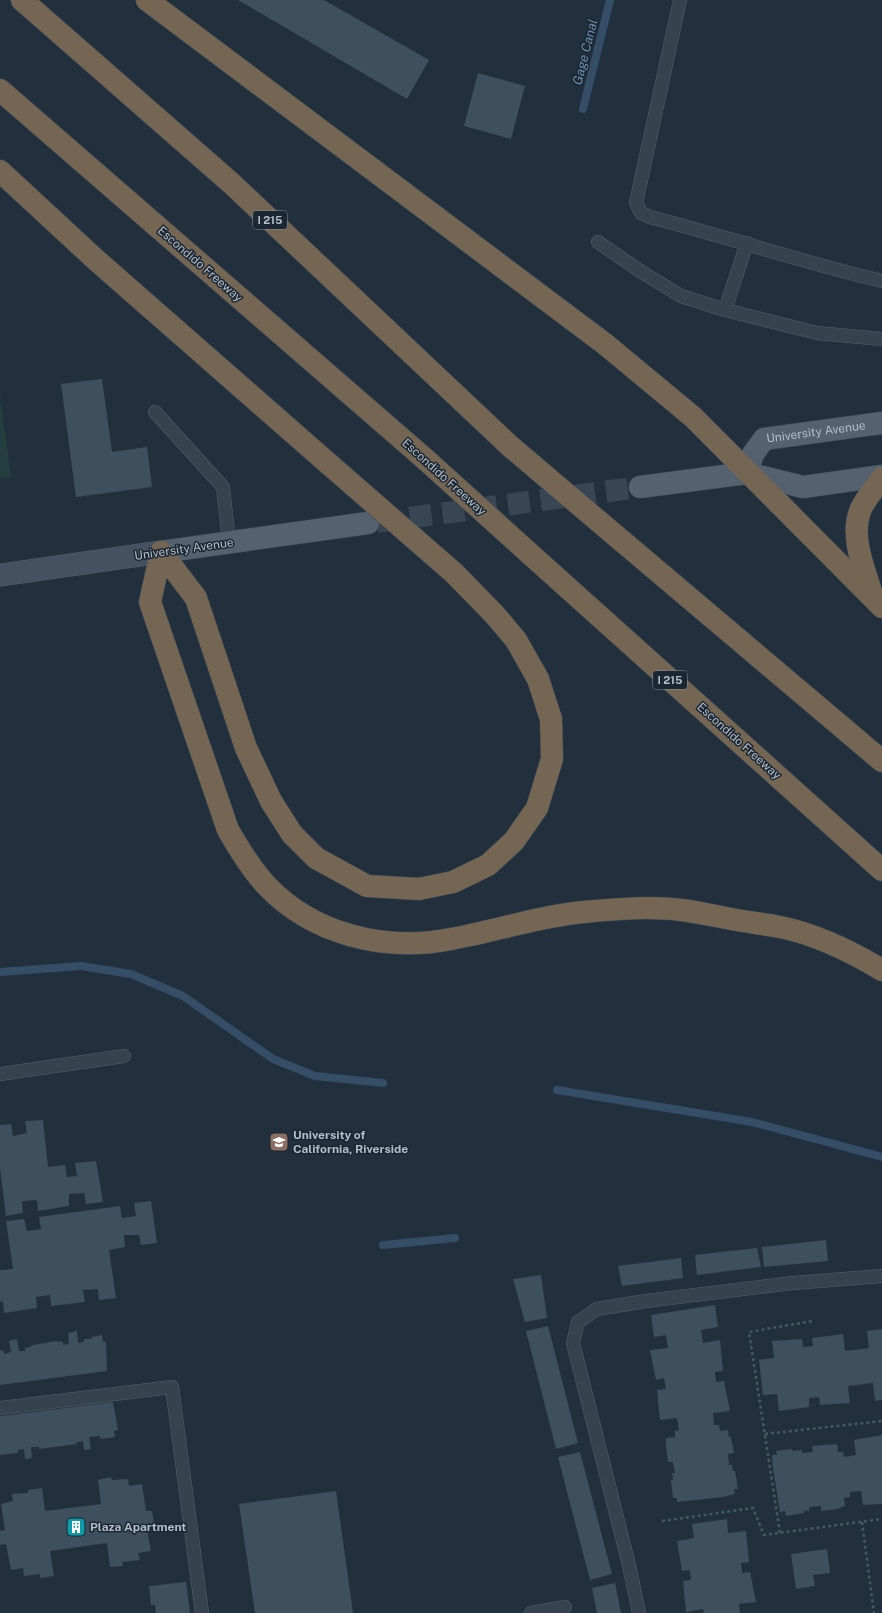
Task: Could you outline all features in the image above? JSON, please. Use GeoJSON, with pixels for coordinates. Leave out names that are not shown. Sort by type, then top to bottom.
{"type":"FeatureCollection","features":[{"type":"Feature","properties":{"kind":"highway","name":"I 215"},"geometry":{"type":"LineString","coordinates":[[22,0],[231,183],[511,447],[882,761]]}},
{"type":"Feature","properties":{"kind":"highway"},"geometry":{"type":"LineString","coordinates":[[147,0],[605,344],[693,417],[747,473],[878,602]]}},
{"type":"Feature","properties":{"kind":"highway","name":"Escondido Freeway"},"geometry":{"type":"LineString","coordinates":[[0,90],[425,459],[882,870]]}},
{"type":"Feature","properties":{"kind":"highway"},"geometry":{"type":"LineString","coordinates":[[0,171],[95,259],[454,573],[495,615],[516,640],[538,679],[551,718],[552,759],[537,808],[514,841],[488,865],[453,882],[419,889],[367,886],[316,858],[292,834],[270,801],[246,748],[196,598],[161,552]]}},
{"type":"Feature","properties":{"kind":"highway"},"geometry":{"type":"LineString","coordinates":[[878,602],[858,550],[858,517],[860,510],[882,477]]}},
{"type":"Feature","properties":{"kind":"highway"},"geometry":{"type":"LineString","coordinates":[[161,552],[150,602],[228,830],[244,857],[267,886],[298,912],[340,932],[378,942],[411,943],[449,940],[540,919],[583,912],[625,909],[679,910],[782,927],[821,940],[882,970]]}},
{"type":"Feature","properties":{"kind":"main road","name":"University Avenue"},"geometry":{"type":"LineString","coordinates":[[747,473],[753,454],[764,438],[882,423]]}},
{"type":"Feature","properties":{"kind":"main road"},"geometry":{"type":"LineString","coordinates":[[640,487],[747,473],[803,487],[882,477]]}},
{"type":"Feature","properties":{"kind":"main road","name":"University Avenue"},"geometry":{"type":"LineString","coordinates":[[161,552],[368,523]]}},
{"type":"Feature","properties":{"kind":"street","name":"University Avenue"},"geometry":{"type":"LineString","coordinates":[[0,575],[161,552]]}},
{"type":"Feature","properties":{"kind":"lane"},"geometry":{"type":"LineString","coordinates":[[680,0],[636,203],[641,213],[650,217],[747,243],[782,255],[882,281]]}},
{"type":"Feature","properties":{"kind":"lane"},"geometry":{"type":"LineString","coordinates":[[598,242],[640,271],[681,296],[725,310],[817,333],[882,339]]}},
{"type":"Feature","properties":{"kind":"lane"},"geometry":{"type":"LineString","coordinates":[[725,310],[747,243]]}},
{"type":"Feature","properties":{"kind":"lane"},"geometry":{"type":"LineString","coordinates":[[155,412],[222,486],[229,542]]}},
{"type":"Feature","properties":{"kind":"lane"},"geometry":{"type":"LineString","coordinates":[[0,1074],[124,1056]]}},
{"type":"Feature","properties":{"kind":"lane"},"geometry":{"type":"LineString","coordinates":[[639,1613],[629,1565],[573,1343],[578,1322],[597,1309],[646,1301],[793,1284],[882,1276]]}},
{"type":"Feature","properties":{"kind":"lane"},"geometry":{"type":"LineString","coordinates":[[0,1408],[172,1387],[202,1613]]}},
{"type":"Feature","properties":{"kind":"lane"},"geometry":{"type":"LineString","coordinates":[[530,1613],[564,1607]]}},
{"type":"Feature","properties":{"kind":"path"},"geometry":{"type":"LineString","coordinates":[[780,1533],[749,1332],[813,1321]]}},
{"type":"Feature","properties":{"kind":"path"},"geometry":{"type":"LineString","coordinates":[[765,1434],[882,1422]]}},
{"type":"Feature","properties":{"kind":"path"},"geometry":{"type":"LineString","coordinates":[[662,1521],[753,1508],[764,1535],[882,1519]]}},
{"type":"Feature","properties":{"kind":"path"},"geometry":{"type":"LineString","coordinates":[[862,1522],[874,1613]]}},
{"type":"Feature","properties":{"kind":"green space"},"geometry":{"type":"Polygon","coordinates":[[[0,396],[11,477],[0,478],[0,396]]]}},
{"type":"Feature","properties":{"kind":"building"},"geometry":{"type":"Polygon","coordinates":[[[238,0],[324,0],[429,60],[407,99],[238,0]]]}},
{"type":"Feature","properties":{"kind":"building"},"geometry":{"type":"Polygon","coordinates":[[[478,73],[525,86],[511,139],[464,126],[478,73]]]}},
{"type":"Feature","properties":{"kind":"building"},"geometry":{"type":"Polygon","coordinates":[[[102,379],[112,452],[147,447],[152,487],[76,497],[61,384],[102,379]]]}},
{"type":"Feature","properties":{"kind":"building"},"geometry":{"type":"Polygon","coordinates":[[[43,1120],[48,1167],[65,1165],[67,1177],[77,1176],[75,1163],[96,1161],[103,1202],[86,1204],[84,1193],[69,1194],[69,1206],[38,1211],[37,1200],[22,1201],[23,1213],[6,1216],[0,1168],[0,1125],[11,1124],[13,1136],[27,1133],[25,1121],[43,1120]]]}},
{"type":"Feature","properties":{"kind":"building"},"geometry":{"type":"Polygon","coordinates":[[[151,1201],[157,1243],[141,1245],[139,1235],[124,1235],[125,1247],[109,1250],[116,1298],[99,1300],[98,1289],[83,1290],[85,1302],[51,1306],[50,1295],[36,1297],[37,1308],[4,1313],[3,1301],[0,1302],[0,1270],[13,1269],[6,1221],[24,1219],[27,1231],[41,1229],[39,1217],[120,1206],[122,1218],[136,1216],[134,1203],[151,1201]]]}},
{"type":"Feature","properties":{"kind":"building"},"geometry":{"type":"Polygon","coordinates":[[[826,1240],[828,1261],[764,1267],[762,1247],[826,1240]]]}},
{"type":"Feature","properties":{"kind":"building"},"geometry":{"type":"Polygon","coordinates":[[[757,1248],[761,1267],[697,1275],[695,1255],[757,1248]]]}},
{"type":"Feature","properties":{"kind":"building"},"geometry":{"type":"Polygon","coordinates":[[[681,1258],[683,1278],[622,1286],[618,1266],[681,1258]]]}},
{"type":"Feature","properties":{"kind":"building"},"geometry":{"type":"Polygon","coordinates":[[[541,1275],[547,1318],[525,1322],[513,1279],[541,1275]]]}},
{"type":"Feature","properties":{"kind":"building"},"geometry":{"type":"Polygon","coordinates":[[[715,1305],[718,1327],[701,1330],[703,1343],[720,1340],[723,1371],[715,1372],[716,1382],[724,1381],[730,1411],[713,1413],[714,1425],[719,1425],[720,1431],[728,1430],[729,1437],[731,1437],[734,1453],[728,1454],[729,1465],[732,1465],[733,1471],[735,1471],[738,1489],[734,1489],[735,1494],[723,1497],[677,1502],[677,1498],[673,1498],[671,1480],[673,1480],[672,1473],[675,1473],[673,1462],[668,1462],[666,1438],[675,1437],[675,1431],[679,1430],[677,1418],[660,1420],[657,1390],[666,1389],[664,1378],[656,1380],[650,1350],[668,1348],[666,1335],[654,1337],[651,1315],[715,1305]]]}},
{"type":"Feature","properties":{"kind":"building"},"geometry":{"type":"Polygon","coordinates":[[[548,1326],[578,1443],[556,1449],[526,1331],[548,1326]]]}},
{"type":"Feature","properties":{"kind":"building"},"geometry":{"type":"Polygon","coordinates":[[[882,1329],[882,1400],[875,1401],[873,1383],[848,1386],[850,1403],[820,1405],[819,1397],[809,1398],[809,1407],[779,1411],[777,1394],[763,1395],[759,1360],[774,1358],[772,1341],[802,1339],[803,1347],[813,1346],[812,1338],[843,1334],[845,1351],[869,1348],[867,1331],[882,1329]]]}},
{"type":"Feature","properties":{"kind":"building"},"geometry":{"type":"Polygon","coordinates":[[[77,1331],[78,1343],[84,1342],[84,1339],[91,1339],[92,1337],[102,1335],[103,1342],[106,1342],[107,1371],[0,1385],[0,1351],[3,1350],[4,1354],[11,1352],[9,1341],[17,1339],[19,1351],[25,1351],[25,1348],[31,1347],[32,1345],[57,1341],[63,1342],[63,1345],[69,1344],[68,1333],[77,1331]]]}},
{"type":"Feature","properties":{"kind":"building"},"geometry":{"type":"Polygon","coordinates":[[[113,1402],[118,1430],[114,1431],[115,1437],[100,1439],[100,1436],[89,1437],[91,1449],[84,1450],[83,1441],[77,1442],[77,1444],[39,1449],[39,1447],[31,1447],[32,1458],[25,1459],[24,1449],[18,1450],[18,1453],[0,1455],[0,1416],[113,1402]]]}},
{"type":"Feature","properties":{"kind":"building"},"geometry":{"type":"Polygon","coordinates":[[[882,1435],[882,1504],[863,1505],[861,1491],[850,1492],[850,1497],[844,1498],[845,1506],[837,1509],[821,1511],[821,1506],[809,1507],[810,1510],[804,1511],[804,1513],[786,1516],[785,1511],[780,1512],[772,1455],[777,1455],[776,1451],[792,1449],[793,1451],[802,1450],[802,1453],[813,1452],[812,1446],[837,1444],[838,1452],[843,1452],[844,1457],[856,1455],[854,1440],[882,1435]]]}},
{"type":"Feature","properties":{"kind":"building"},"geometry":{"type":"Polygon","coordinates":[[[580,1452],[612,1574],[590,1580],[558,1457],[580,1452]]]}},
{"type":"Feature","properties":{"kind":"building","name":"Plaza Apartment"},"geometry":{"type":"Polygon","coordinates":[[[111,1477],[112,1480],[128,1479],[129,1486],[142,1484],[146,1511],[152,1511],[154,1523],[146,1524],[151,1551],[138,1553],[140,1560],[122,1562],[123,1566],[110,1567],[107,1543],[50,1551],[54,1576],[40,1578],[40,1574],[24,1576],[23,1568],[11,1570],[6,1544],[0,1545],[0,1531],[5,1530],[1,1504],[13,1501],[12,1494],[28,1493],[28,1490],[42,1488],[45,1511],[101,1504],[98,1480],[111,1477]]]}},
{"type":"Feature","properties":{"kind":"building"},"geometry":{"type":"Polygon","coordinates":[[[336,1491],[353,1613],[255,1613],[239,1504],[336,1491]]]}},
{"type":"Feature","properties":{"kind":"building"},"geometry":{"type":"Polygon","coordinates":[[[727,1519],[728,1533],[746,1531],[749,1562],[741,1563],[742,1573],[750,1572],[756,1602],[739,1604],[740,1613],[704,1613],[703,1609],[686,1612],[683,1581],[691,1580],[690,1570],[682,1571],[677,1541],[694,1538],[692,1524],[727,1519]]]}},
{"type":"Feature","properties":{"kind":"building"},"geometry":{"type":"Polygon","coordinates":[[[827,1549],[830,1573],[813,1575],[815,1586],[796,1589],[791,1554],[827,1549]]]}},
{"type":"Feature","properties":{"kind":"building"},"geometry":{"type":"Polygon","coordinates":[[[186,1582],[190,1613],[156,1613],[155,1605],[151,1605],[149,1586],[186,1582]]]}},
{"type":"Feature","properties":{"kind":"building"},"geometry":{"type":"Polygon","coordinates":[[[615,1583],[621,1613],[597,1613],[592,1588],[615,1583]]]}},
{"type":"Feature","properties":{"kind":"waterway","name":"Gage Canal"},"geometry":{"type":"LineString","coordinates":[[583,109],[610,0]]}},
{"type":"Feature","properties":{"kind":"waterway"},"geometry":{"type":"LineString","coordinates":[[0,972],[81,966],[131,974],[183,996],[273,1059],[315,1076],[383,1083]]}},
{"type":"Feature","properties":{"kind":"waterway"},"geometry":{"type":"LineString","coordinates":[[557,1090],[752,1122],[882,1157]]}},
{"type":"Feature","properties":{"kind":"waterway"},"geometry":{"type":"LineString","coordinates":[[383,1245],[455,1238]]}},
{"type":"Feature","properties":{"kind":"tunnel"},"geometry":{"type":"LineString","coordinates":[[377,522],[640,487]]}},
{"type":"Feature","properties":{"kind":"place","name":"University of California, Riverside"},"geometry":{"type":"Point","coordinates":[279,1142]}},
{"type":"Feature","properties":{"kind":"place","name":"Plaza Apartment"},"geometry":{"type":"Point","coordinates":[76,1527]}}]}
